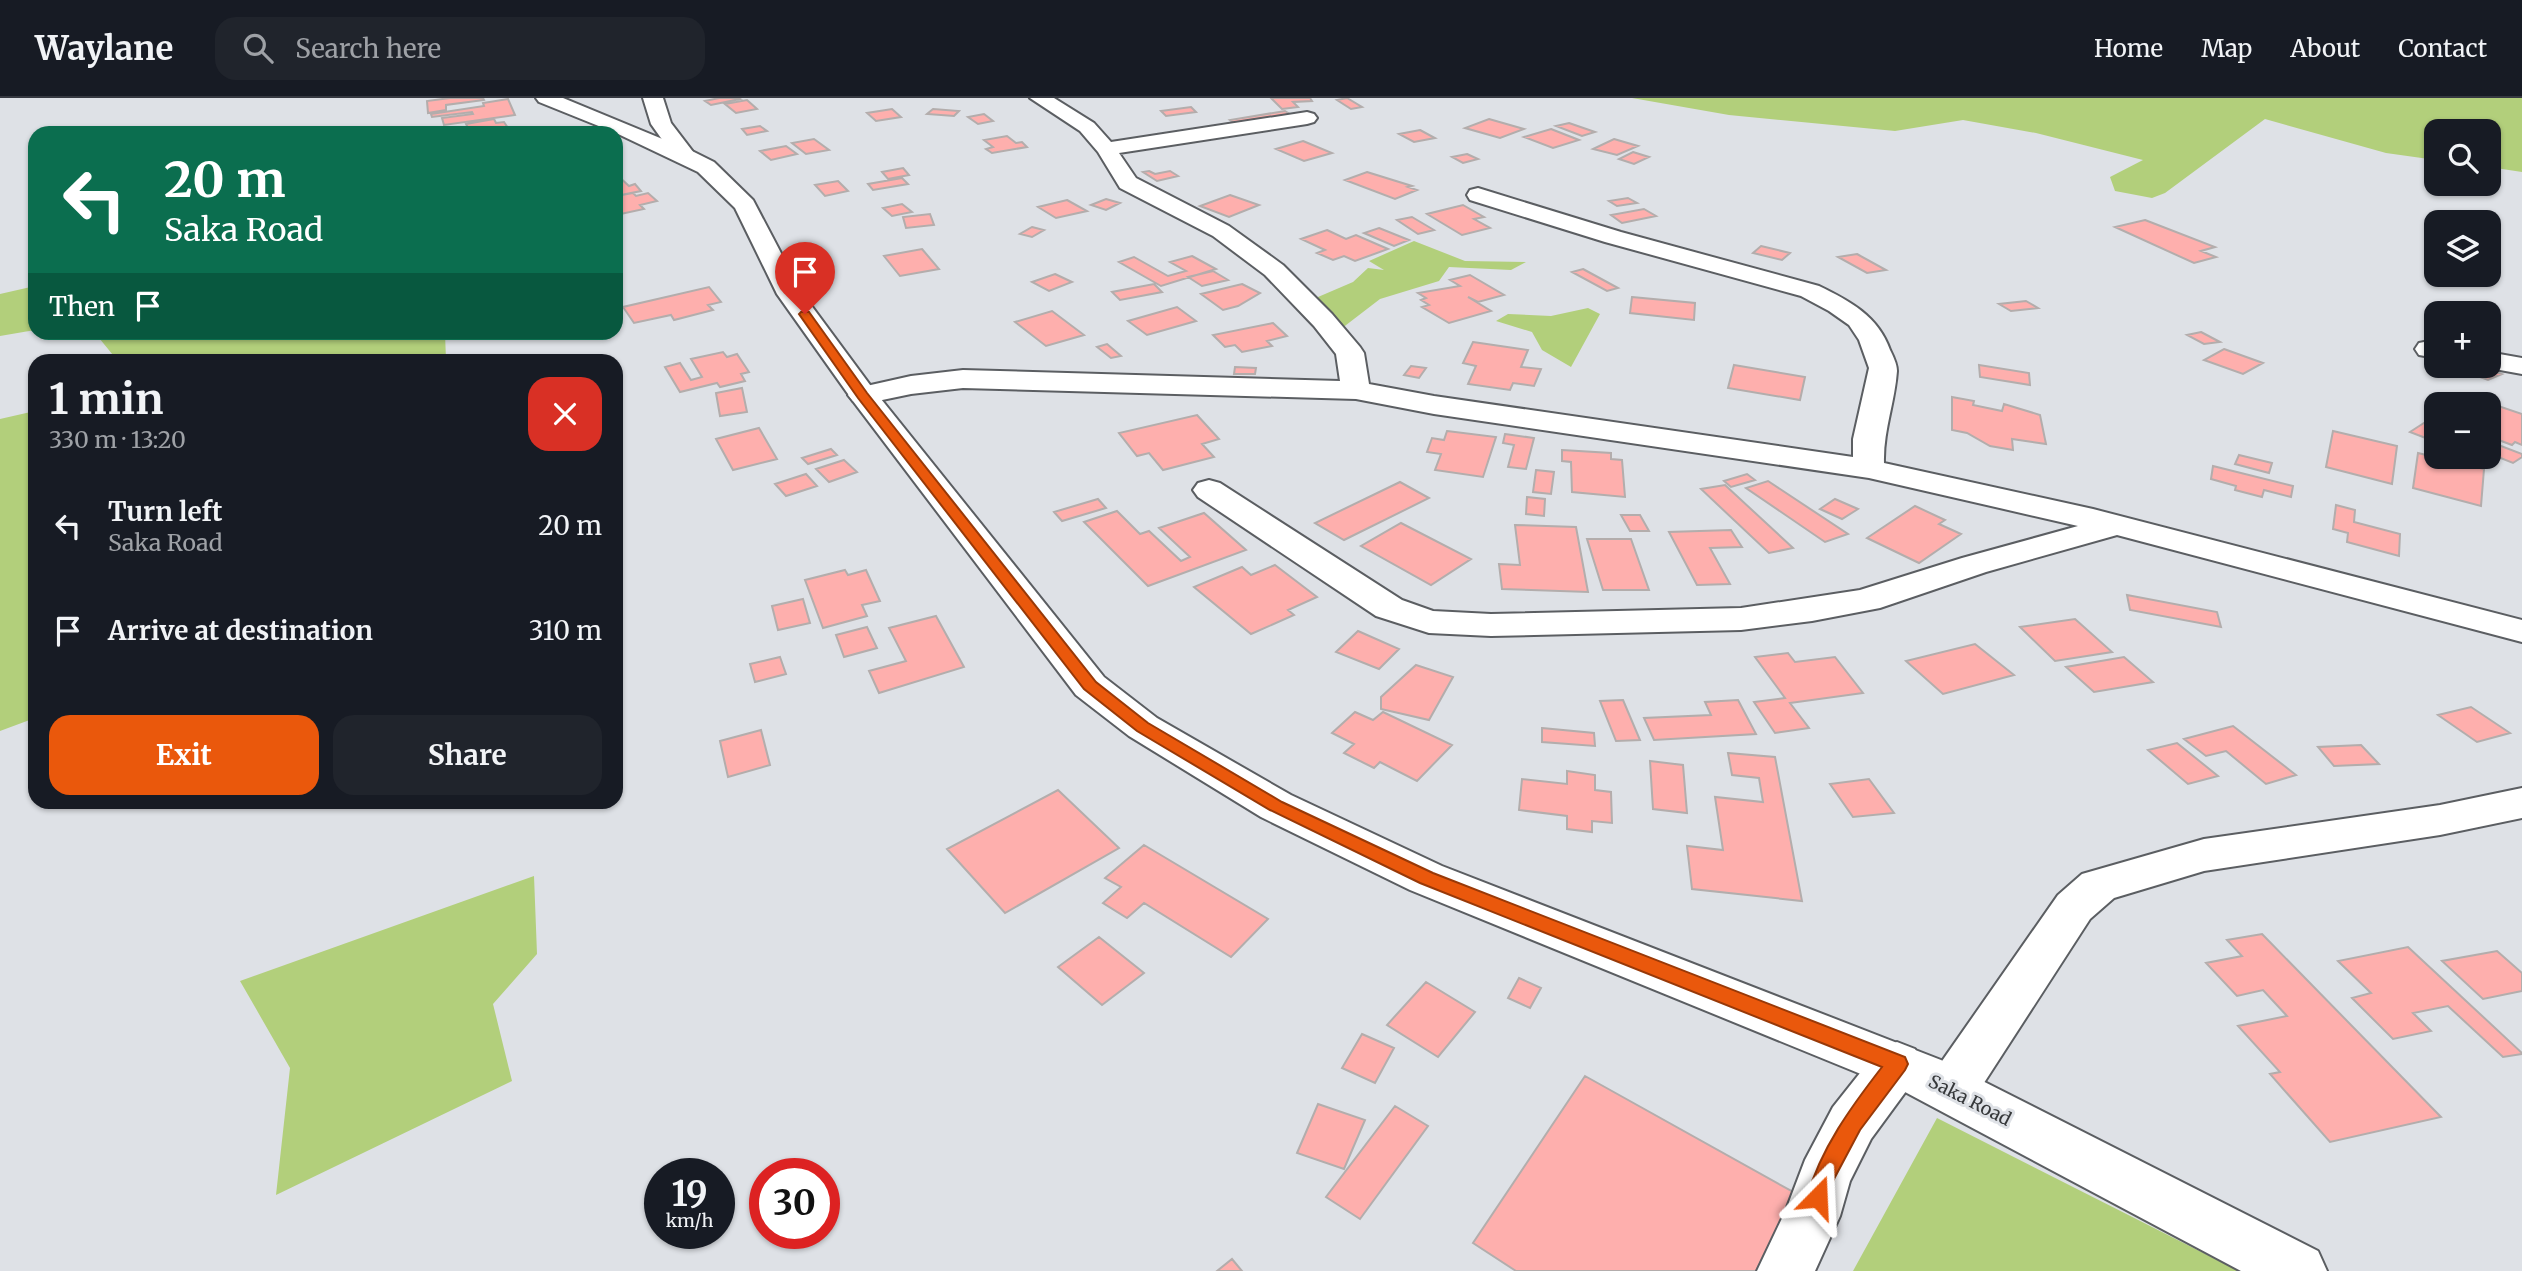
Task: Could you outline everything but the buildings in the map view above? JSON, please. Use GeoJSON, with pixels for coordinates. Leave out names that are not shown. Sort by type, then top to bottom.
{"type":"FeatureCollection","features":[{"type":"Feature","properties":{"kind":"street","name":"Saka Road"},"geometry":{"type":"LineString","coordinates":[[546,98],[612,126]]}},
{"type":"Feature","properties":{"kind":"street"},"geometry":{"type":"LineString","coordinates":[[653,98],[658,124],[680,146],[686,157]]}},
{"type":"Feature","properties":{"kind":"street"},"geometry":{"type":"LineString","coordinates":[[1040,98],[1087,127],[1106,149],[1128,183],[1166,205],[1210,224],[1274,270],[1323,320],[1350,353],[1356,390]]}},
{"type":"Feature","properties":{"kind":"street"},"geometry":{"type":"LineString","coordinates":[[1106,149],[1307,118]]}},
{"type":"Feature","properties":{"kind":"street","name":"Saka Road"},"geometry":{"type":"LineString","coordinates":[[623,130],[706,167],[745,205],[790,294],[863,395],[1090,685],[1143,727],[1276,806],[1426,878],[1897,1064],[2298,1271]]}},
{"type":"Feature","properties":{"kind":"street"},"geometry":{"type":"LineString","coordinates":[[1478,195],[1613,237],[1810,291],[1858,318],[1873,340],[1882,368],[1868,439],[1869,469]]}},
{"type":"Feature","properties":{"kind":"street"},"geometry":{"type":"LineString","coordinates":[[2501,362],[2522,366]]}},
{"type":"Feature","properties":{"kind":"street"},"geometry":{"type":"LineString","coordinates":[[863,395],[911,385],[963,379],[1356,390],[1434,405],[1869,469],[2116,526],[2522,631]]}},
{"type":"Feature","properties":{"kind":"street"},"geometry":{"type":"LineString","coordinates":[[1209,490],[1389,608],[1429,622],[1492,625],[1741,619],[1812,610],[1867,600],[1974,565],[2116,526]]}},
{"type":"Feature","properties":{"kind":"street"},"geometry":{"type":"LineString","coordinates":[[1951,1090],[2074,907],[2098,886],[2204,855],[2440,820],[2522,803]]}},
{"type":"Feature","properties":{"kind":"street"},"geometry":{"type":"LineString","coordinates":[[1786,1271],[1812,1216],[1824,1178],[1852,1123],[1897,1064]]}},
{"type":"Feature","properties":{"kind":"green space"},"geometry":{"type":"Polygon","coordinates":[[[1632,98],[2522,98],[2522,172],[2501,169],[2501,119],[2424,119],[2424,158],[2386,153],[2265,119],[2165,193],[2152,198],[2115,191],[2110,177],[2143,160],[2036,133],[1963,120],[1895,131],[1729,115],[1632,98]]]}},
{"type":"Feature","properties":{"kind":"green space"},"geometry":{"type":"Polygon","coordinates":[[[1414,241],[1465,261],[1526,262],[1511,270],[1449,267],[1439,281],[1380,299],[1337,332],[1311,300],[1353,282],[1368,268],[1384,270],[1369,261],[1414,241]]]}},
{"type":"Feature","properties":{"kind":"green space"},"geometry":{"type":"Polygon","coordinates":[[[28,288],[28,331],[0,336],[0,294],[28,288]]]}},
{"type":"Feature","properties":{"kind":"green space"},"geometry":{"type":"Polygon","coordinates":[[[1588,308],[1600,314],[1571,367],[1542,350],[1532,332],[1496,321],[1508,314],[1551,316],[1588,308]]]}},
{"type":"Feature","properties":{"kind":"green space"},"geometry":{"type":"Polygon","coordinates":[[[101,340],[445,340],[446,354],[112,354],[101,340]]]}},
{"type":"Feature","properties":{"kind":"green space"},"geometry":{"type":"Polygon","coordinates":[[[28,413],[28,721],[0,731],[0,419],[28,413]]]}},
{"type":"Feature","properties":{"kind":"green space"},"geometry":{"type":"Polygon","coordinates":[[[534,876],[537,954],[493,1004],[512,1081],[276,1195],[290,1068],[240,981],[534,876]]]}},
{"type":"Feature","properties":{"kind":"green space"},"geometry":{"type":"Polygon","coordinates":[[[1937,1118],[2239,1271],[1853,1271],[1937,1118]]]}},
{"type":"Feature","properties":{"kind":"route"},"geometry":{"type":"LineString","coordinates":[[805,314],[863,395],[1090,685],[1143,727],[1276,806],[1426,878],[1897,1064],[1852,1123],[1824,1178],[1818,1197]]}}]}
